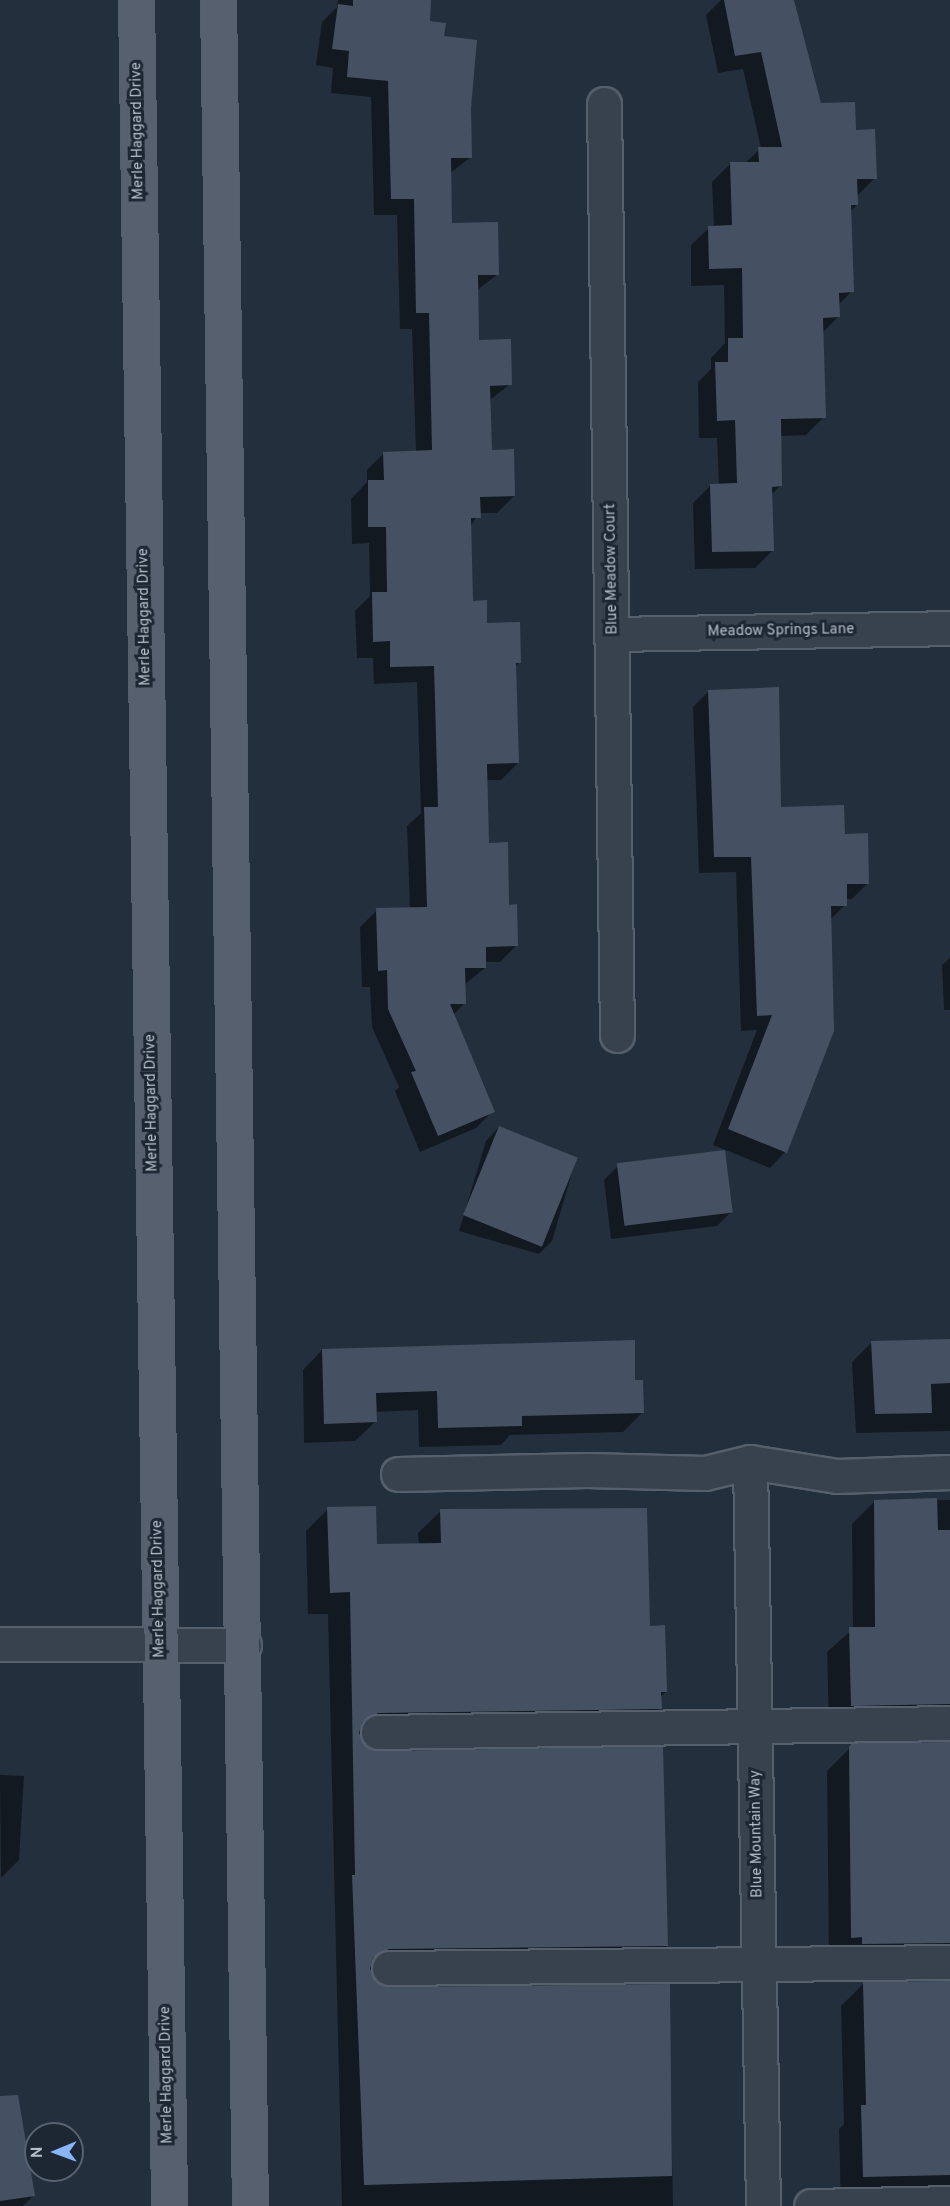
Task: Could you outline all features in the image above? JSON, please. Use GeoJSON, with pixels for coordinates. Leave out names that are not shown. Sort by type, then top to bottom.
{"type":"FeatureCollection","features":[{"type":"Feature","properties":{"kind":"main road","name":"Merle Haggard Drive"},"geometry":{"type":"LineString","coordinates":[[136,0],[169,2206]]}},
{"type":"Feature","properties":{"kind":"main road"},"geometry":{"type":"LineString","coordinates":[[218,0],[244,1645],[250,2206]]}},
{"type":"Feature","properties":{"kind":"street","name":"Blue Meadow Court"},"geometry":{"type":"LineString","coordinates":[[604,104],[617,1035]]}},
{"type":"Feature","properties":{"kind":"street","name":"Meadow Springs Lane"},"geometry":{"type":"LineString","coordinates":[[613,634],[950,628]]}},
{"type":"Feature","properties":{"kind":"street"},"geometry":{"type":"LineString","coordinates":[[398,1474],[587,1470],[705,1473],[750,1462],[837,1476],[950,1472]]}},
{"type":"Feature","properties":{"kind":"street","name":"Blue Mountain Way"},"geometry":{"type":"LineString","coordinates":[[750,1462],[763,2206]]}},
{"type":"Feature","properties":{"kind":"street"},"geometry":{"type":"LineString","coordinates":[[0,1644],[244,1645]]}},
{"type":"Feature","properties":{"kind":"street"},"geometry":{"type":"LineString","coordinates":[[378,1732],[950,1723]]}},
{"type":"Feature","properties":{"kind":"street"},"geometry":{"type":"LineString","coordinates":[[389,1968],[950,1962]]}},
{"type":"Feature","properties":{"kind":"street"},"geometry":{"type":"LineString","coordinates":[[811,2206],[950,2203]]}},
{"type":"Feature","properties":{"kind":"building"},"geometry":{"type":"Polygon","coordinates":[[[353,0],[431,0],[430,21],[446,23],[444,36],[477,40],[471,108],[472,158],[451,158],[452,223],[498,222],[499,275],[478,275],[479,340],[511,339],[512,385],[490,386],[492,450],[514,449],[515,496],[480,497],[481,518],[471,518],[473,601],[487,600],[487,623],[520,622],[521,663],[516,663],[519,763],[487,764],[489,843],[508,842],[509,905],[517,904],[518,946],[486,947],[486,968],[465,968],[466,1004],[450,1004],[495,1112],[438,1136],[411,1072],[416,1071],[388,1009],[387,970],[378,971],[376,908],[427,907],[424,807],[438,807],[434,666],[390,667],[390,641],[373,642],[372,592],[387,592],[386,527],[368,527],[368,480],[384,480],[383,452],[432,450],[429,313],[416,313],[414,199],[391,199],[388,81],[347,77],[349,51],[332,49],[338,4],[353,6],[353,0]]]}},
{"type":"Feature","properties":{"kind":"building"},"geometry":{"type":"Polygon","coordinates":[[[724,0],[794,0],[821,103],[855,102],[856,130],[875,129],[877,179],[857,179],[858,205],[851,205],[854,292],[839,293],[840,317],[823,318],[826,418],[781,419],[782,486],[772,487],[774,551],[712,552],[710,484],[737,483],[735,420],[717,421],[715,362],[728,362],[728,338],[743,338],[742,268],[709,269],[708,226],[732,225],[730,162],[759,162],[758,147],[782,147],[761,52],[735,56],[724,0]]]}},
{"type":"Feature","properties":{"kind":"building"},"geometry":{"type":"Polygon","coordinates":[[[779,687],[781,807],[844,805],[845,834],[868,833],[869,884],[847,884],[847,906],[831,906],[834,1031],[787,1153],[728,1129],[772,1015],[757,1016],[751,857],[714,857],[708,690],[779,687]]]}},
{"type":"Feature","properties":{"kind":"building"},"geometry":{"type":"Polygon","coordinates":[[[499,1126],[578,1158],[542,1247],[463,1215],[499,1126]]]}},
{"type":"Feature","properties":{"kind":"building"},"geometry":{"type":"Polygon","coordinates":[[[725,1150],[733,1213],[624,1226],[617,1163],[725,1150]]]}},
{"type":"Feature","properties":{"kind":"building"},"geometry":{"type":"Polygon","coordinates":[[[950,1339],[950,1383],[931,1384],[932,1413],[875,1414],[871,1341],[950,1339]]]}},
{"type":"Feature","properties":{"kind":"building"},"geometry":{"type":"Polygon","coordinates":[[[635,1340],[635,1380],[643,1380],[644,1413],[522,1416],[522,1426],[438,1428],[437,1391],[376,1393],[377,1422],[324,1424],[322,1349],[635,1340]]]}},
{"type":"Feature","properties":{"kind":"building"},"geometry":{"type":"Polygon","coordinates":[[[937,1498],[938,1530],[950,1530],[950,1704],[851,1706],[849,1627],[875,1627],[874,1500],[937,1498]]]}},
{"type":"Feature","properties":{"kind":"building"},"geometry":{"type":"Polygon","coordinates":[[[376,1506],[377,1544],[441,1543],[440,1509],[647,1508],[650,1626],[665,1625],[667,1692],[661,1692],[662,1709],[378,1713],[362,1722],[359,1733],[368,1748],[378,1751],[663,1746],[668,1946],[389,1949],[373,1958],[370,1969],[379,1984],[389,1987],[670,1984],[672,2176],[364,2185],[352,1875],[355,1875],[350,1592],[330,1593],[327,1507],[376,1506]]]}},
{"type":"Feature","properties":{"kind":"building"},"geometry":{"type":"Polygon","coordinates":[[[950,1742],[950,1943],[862,1944],[862,1937],[851,1938],[849,1747],[852,1743],[950,1742]]]}},
{"type":"Feature","properties":{"kind":"building"},"geometry":{"type":"Polygon","coordinates":[[[950,1981],[950,2175],[863,2177],[861,2105],[866,2105],[863,1982],[950,1981]]]}},
{"type":"Feature","properties":{"kind":"building"},"geometry":{"type":"Polygon","coordinates":[[[18,2095],[24,2131],[24,2182],[33,2182],[35,2196],[0,2201],[0,2096],[18,2095]]]}}]}
